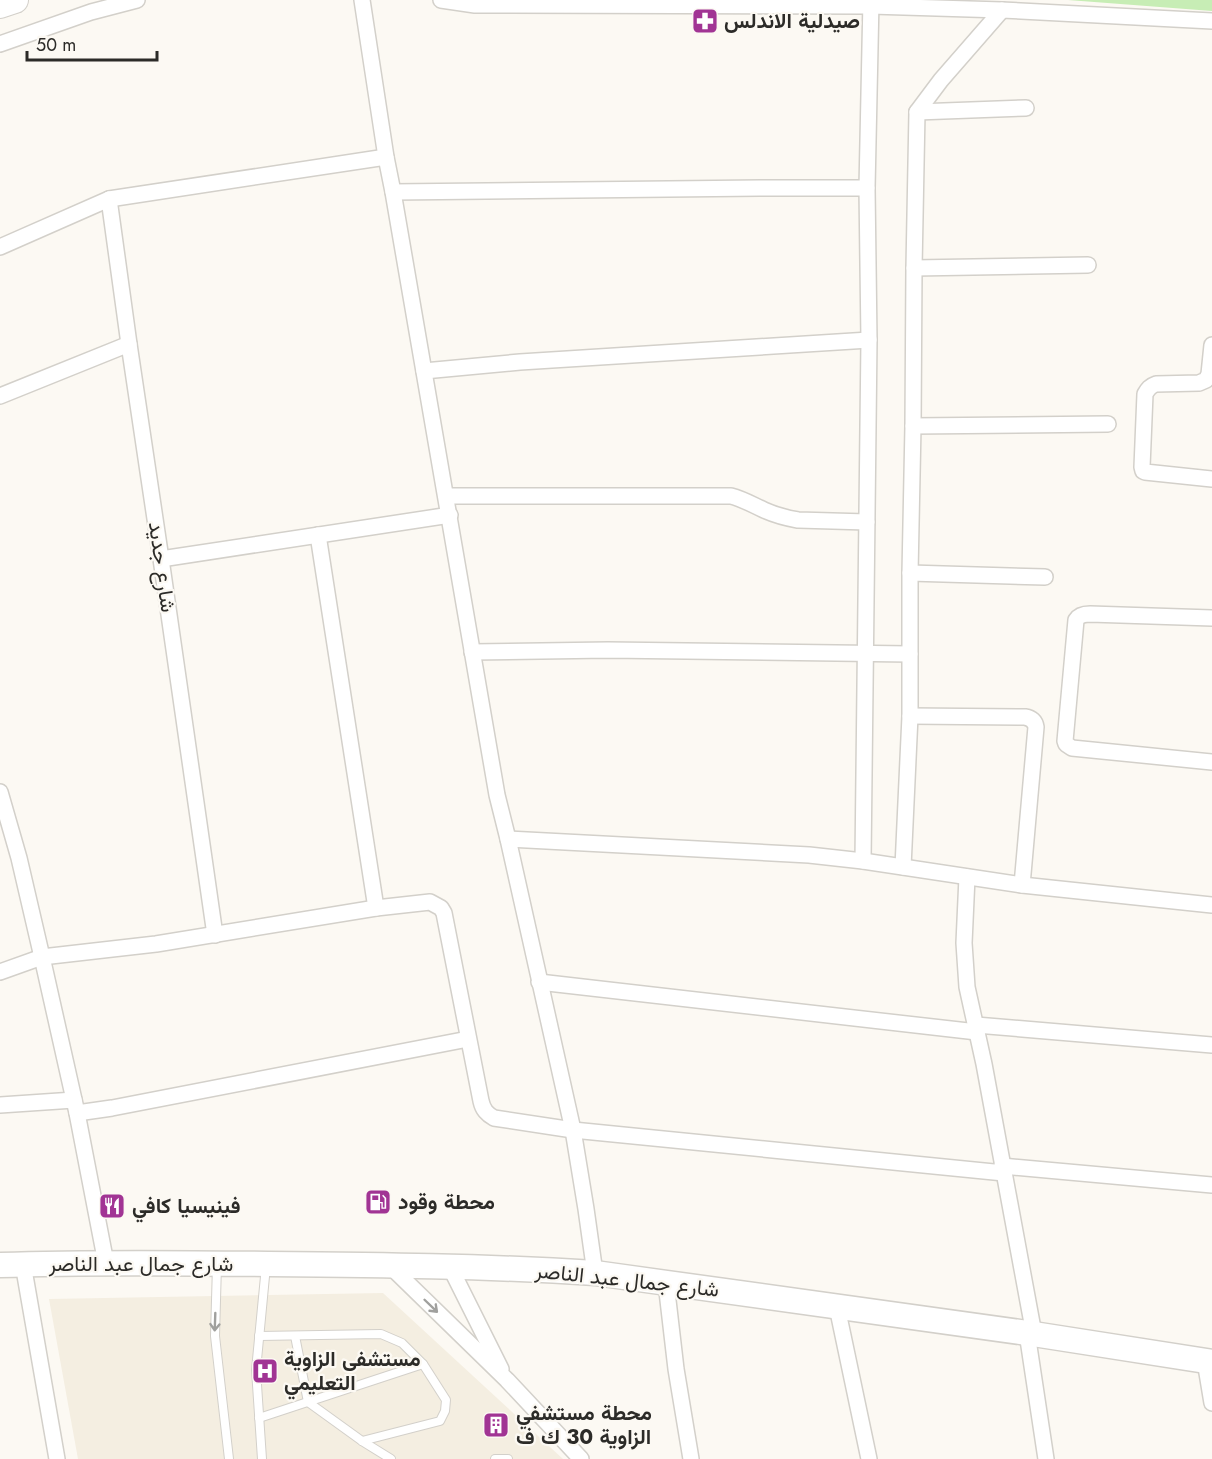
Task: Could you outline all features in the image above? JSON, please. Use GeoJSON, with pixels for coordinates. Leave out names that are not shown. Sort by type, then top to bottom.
{"type":"FeatureCollection","features":[{"type":"Feature","properties":{"kind":"highway"},"geometry":{"type":"LineString","coordinates":[[0,5],[15,0]]}},
{"type":"Feature","properties":{"kind":"main road","name":"شارع جمال عبد الناصر"},"geometry":{"type":"LineString","coordinates":[[12,1264],[389,1265],[594,1273],[837,1306],[1208,1362]]}},
{"type":"Feature","properties":{"kind":"street"},"geometry":{"type":"LineString","coordinates":[[0,44],[91,12],[137,0]]}},
{"type":"Feature","properties":{"kind":"street"},"geometry":{"type":"LineString","coordinates":[[362,0],[386,157],[497,795],[573,1130],[594,1273]]}},
{"type":"Feature","properties":{"kind":"street"},"geometry":{"type":"LineString","coordinates":[[441,0],[475,5],[871,3],[1212,21]]}},
{"type":"Feature","properties":{"kind":"street"},"geometry":{"type":"LineString","coordinates":[[863,861],[869,340],[867,188],[871,3]]}},
{"type":"Feature","properties":{"kind":"street"},"geometry":{"type":"LineString","coordinates":[[903,867],[910,716],[917,112],[941,80],[1002,10]]}},
{"type":"Feature","properties":{"kind":"street"},"geometry":{"type":"LineString","coordinates":[[917,112],[1026,108]]}},
{"type":"Feature","properties":{"kind":"street"},"geometry":{"type":"LineString","coordinates":[[0,247],[109,199],[386,157]]}},
{"type":"Feature","properties":{"kind":"street"},"geometry":{"type":"LineString","coordinates":[[393,192],[867,188]]}},
{"type":"Feature","properties":{"kind":"street","name":"شارع جديد"},"geometry":{"type":"LineString","coordinates":[[109,199],[215,935]]}},
{"type":"Feature","properties":{"kind":"street"},"geometry":{"type":"LineString","coordinates":[[914,268],[1088,265]]}},
{"type":"Feature","properties":{"kind":"street"},"geometry":{"type":"LineString","coordinates":[[424,371],[520,362],[869,340]]}},
{"type":"Feature","properties":{"kind":"street"},"geometry":{"type":"LineString","coordinates":[[0,396],[129,344]]}},
{"type":"Feature","properties":{"kind":"street"},"geometry":{"type":"LineString","coordinates":[[1212,345],[1209,374],[1203,382],[1156,384],[1147,390],[1142,467],[1145,472],[1212,478]]}},
{"type":"Feature","properties":{"kind":"street"},"geometry":{"type":"LineString","coordinates":[[914,426],[1108,424]]}},
{"type":"Feature","properties":{"kind":"street"},"geometry":{"type":"LineString","coordinates":[[446,496],[731,496],[798,520],[867,522]]}},
{"type":"Feature","properties":{"kind":"street"},"geometry":{"type":"LineString","coordinates":[[161,559],[450,515]]}},
{"type":"Feature","properties":{"kind":"street"},"geometry":{"type":"LineString","coordinates":[[318,535],[376,908]]}},
{"type":"Feature","properties":{"kind":"street"},"geometry":{"type":"LineString","coordinates":[[910,573],[1045,577]]}},
{"type":"Feature","properties":{"kind":"street"},"geometry":{"type":"LineString","coordinates":[[1212,618],[1090,614],[1078,617],[1065,741],[1072,748],[1212,762]]}},
{"type":"Feature","properties":{"kind":"street"},"geometry":{"type":"LineString","coordinates":[[472,652],[608,650],[910,654]]}},
{"type":"Feature","properties":{"kind":"street"},"geometry":{"type":"LineString","coordinates":[[910,716],[1025,717],[1035,724],[1022,885]]}},
{"type":"Feature","properties":{"kind":"street"},"geometry":{"type":"LineString","coordinates":[[1,797],[19,858],[76,1106],[106,1263]]}},
{"type":"Feature","properties":{"kind":"street"},"geometry":{"type":"LineString","coordinates":[[508,840],[809,855],[1022,885],[1212,905]]}},
{"type":"Feature","properties":{"kind":"street"},"geometry":{"type":"LineString","coordinates":[[967,877],[964,957],[967,987],[984,1064],[1003,1170],[1030,1334],[1046,1459]]}},
{"type":"Feature","properties":{"kind":"street"},"geometry":{"type":"LineString","coordinates":[[0,972],[42,957],[156,944],[376,908],[430,902],[441,908],[444,913],[480,1101],[483,1109],[494,1118],[573,1130],[1003,1170],[1212,1185]]}},
{"type":"Feature","properties":{"kind":"street"},"geometry":{"type":"LineString","coordinates":[[539,982],[976,1028],[1212,1045]]}},
{"type":"Feature","properties":{"kind":"street"},"geometry":{"type":"LineString","coordinates":[[0,1105],[135,1104],[468,1039]]}},
{"type":"Feature","properties":{"kind":"street"},"geometry":{"type":"LineString","coordinates":[[12,1264],[57,1459]]}},
{"type":"Feature","properties":{"kind":"street"},"geometry":{"type":"LineString","coordinates":[[389,1265],[507,1380],[581,1459]]}},
{"type":"Feature","properties":{"kind":"street"},"geometry":{"type":"LineString","coordinates":[[450,1267],[507,1380]]}},
{"type":"Feature","properties":{"kind":"street"},"geometry":{"type":"LineString","coordinates":[[666,1283],[676,1369],[691,1459]]}},
{"type":"Feature","properties":{"kind":"street"},"geometry":{"type":"LineString","coordinates":[[837,1306],[869,1459]]}},
{"type":"Feature","properties":{"kind":"street"},"geometry":{"type":"LineString","coordinates":[[1208,1362],[1212,1403]]}},
{"type":"Feature","properties":{"kind":"lane"},"geometry":{"type":"LineString","coordinates":[[217,1264],[215,1336],[229,1459]]}},
{"type":"Feature","properties":{"kind":"lane"},"geometry":{"type":"LineString","coordinates":[[262,1459],[256,1370],[267,1264]]}},
{"type":"Feature","properties":{"kind":"lane"},"geometry":{"type":"LineString","coordinates":[[259,1336],[381,1334],[402,1343],[423,1364],[446,1400],[445,1411],[440,1421],[362,1441]]}},
{"type":"Feature","properties":{"kind":"lane"},"geometry":{"type":"LineString","coordinates":[[295,1335],[308,1402],[391,1459]]}},
{"type":"Feature","properties":{"kind":"lane"},"geometry":{"type":"LineString","coordinates":[[259,1418],[423,1364]]}},
{"type":"Feature","properties":{"kind":"lane"},"geometry":{"type":"LineString","coordinates":[[495,1459],[508,1459]]}},
{"type":"Feature","properties":{"kind":"shaded area","name":"مستشفى الزاوية التعليمي"},"geometry":{"type":"Polygon","coordinates":[[[383,1293],[563,1459],[78,1459],[49,1299],[383,1293]]]}},
{"type":"Feature","properties":{"kind":"green space"},"geometry":{"type":"Polygon","coordinates":[[[1068,0],[1212,0],[1212,11],[1068,0]]]}},
{"type":"Feature","properties":{"kind":"place","name":"صيدلية الاندلس"},"geometry":{"type":"Point","coordinates":[705,21]}},
{"type":"Feature","properties":{"kind":"place","name":"محطة وقود"},"geometry":{"type":"Point","coordinates":[378,1202]}},
{"type":"Feature","properties":{"kind":"place","name":"فينيسيا كافي"},"geometry":{"type":"Point","coordinates":[112,1206]}},
{"type":"Feature","properties":{"kind":"place","name":"مستشفى الزاوية التعليمي"},"geometry":{"type":"Point","coordinates":[265,1371]}},
{"type":"Feature","properties":{"kind":"place","name":"محطة مستشفي الزاوية 30 ك ف"},"geometry":{"type":"Point","coordinates":[496,1425]}}]}
